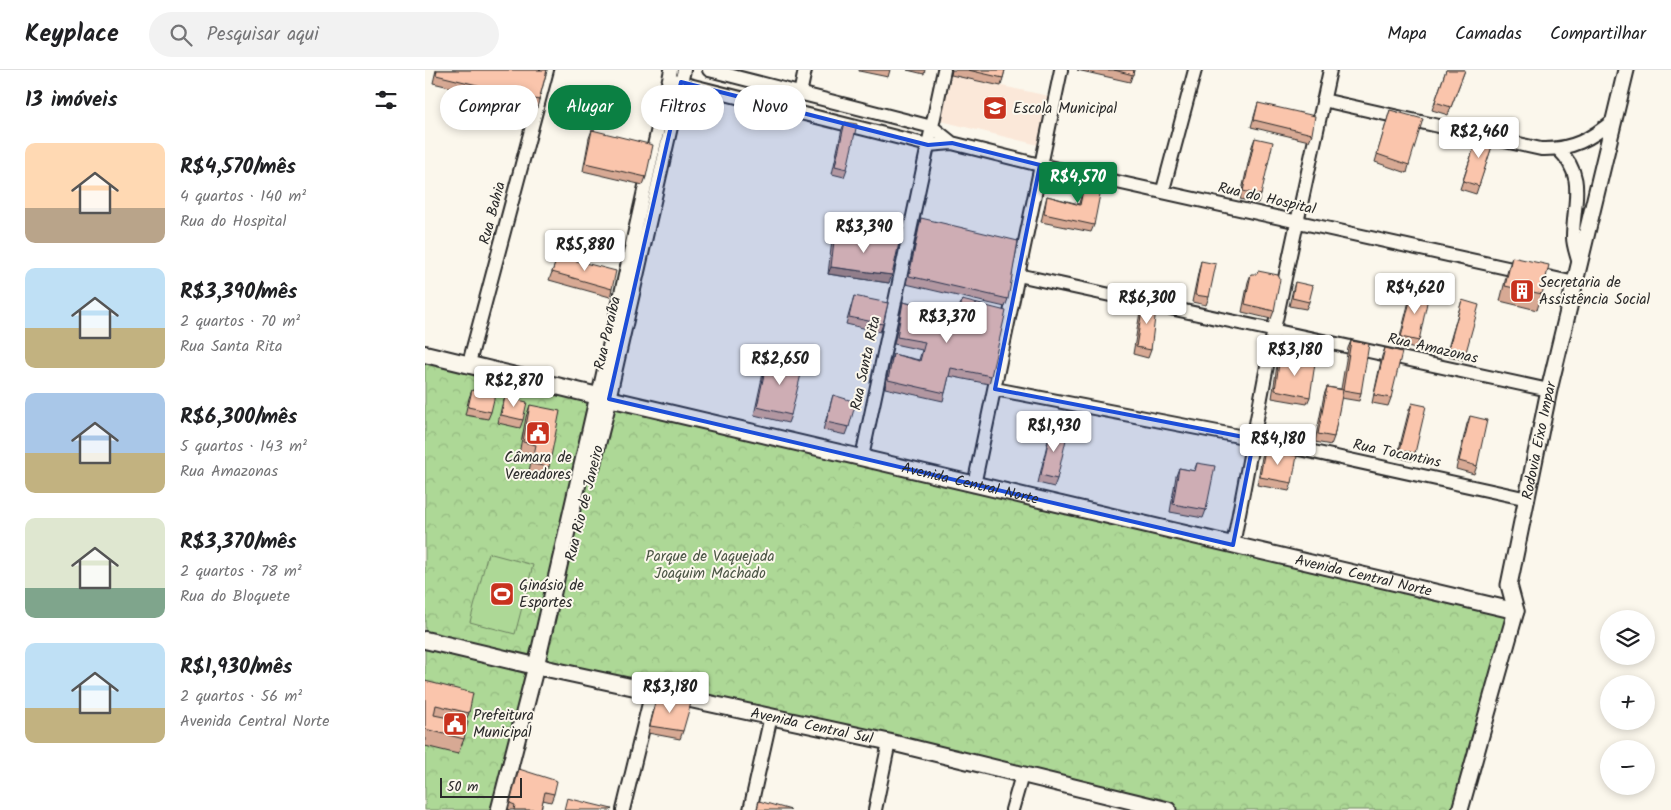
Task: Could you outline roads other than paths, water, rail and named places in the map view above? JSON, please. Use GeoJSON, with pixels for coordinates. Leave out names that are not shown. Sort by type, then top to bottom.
{"type":"FeatureCollection","features":[{"type":"Feature","properties":{"kind":"main road","name":"Avenida Central Norte"},"geometry":{"type":"LineString","coordinates":[[425,354],[469,363],[603,398]]}},
{"type":"Feature","properties":{"kind":"main road","name":"Avenida Central Sul"},"geometry":{"type":"LineString","coordinates":[[425,640],[540,667]]}},
{"type":"Feature","properties":{"kind":"street","name":"Rua Bahia"},"geometry":{"type":"LineString","coordinates":[[469,363],[547,70]]}},
{"type":"Feature","properties":{"kind":"street","name":"Rua do Hospital"},"geometry":{"type":"LineString","coordinates":[[709,70],[766,85]]}},
{"type":"Feature","properties":{"kind":"street"},"geometry":{"type":"LineString","coordinates":[[802,85],[805,70]]}},
{"type":"Feature","properties":{"kind":"street","name":"Rua Santa Rita"},"geometry":{"type":"LineString","coordinates":[[862,457],[944,70]]}},
{"type":"Feature","properties":{"kind":"street"},"geometry":{"type":"LineString","coordinates":[[974,485],[1061,70]]}},
{"type":"Feature","properties":{"kind":"street"},"geometry":{"type":"LineString","coordinates":[[1163,190],[1195,70]]}},
{"type":"Feature","properties":{"kind":"street"},"geometry":{"type":"LineString","coordinates":[[1233,545],[1274,329],[1330,70]]}},
{"type":"Feature","properties":{"kind":"street","name":"Rodovia Eixo Impar"},"geometry":{"type":"LineString","coordinates":[[1516,611],[1509,585],[1549,390],[1626,70]]}},
{"type":"Feature","properties":{"kind":"street","name":"Rua do Hospital"},"geometry":{"type":"LineString","coordinates":[[676,75],[928,145],[952,143],[1040,165],[1163,190],[1575,283]]}},
{"type":"Feature","properties":{"kind":"street","name":"Rua Paraíba"},"geometry":{"type":"LineString","coordinates":[[603,398],[676,75]]}},
{"type":"Feature","properties":{"kind":"street","name":"Rua do Hospital"},"geometry":{"type":"LineString","coordinates":[[806,96],[932,128],[952,143]]}},
{"type":"Feature","properties":{"kind":"street"},"geometry":{"type":"LineString","coordinates":[[1323,100],[1541,148],[1558,150],[1583,142],[1615,119]]}},
{"type":"Feature","properties":{"kind":"street"},"geometry":{"type":"LineString","coordinates":[[1558,150],[1569,160],[1577,185],[1573,239],[1579,264]]}},
{"type":"Feature","properties":{"kind":"street","name":"Rua Amazonas"},"geometry":{"type":"LineString","coordinates":[[1017,275],[1274,329],[1549,390]]}},
{"type":"Feature","properties":{"kind":"street","name":"Rua Tocantins"},"geometry":{"type":"LineString","coordinates":[[995,389],[1254,438],[1528,499]]}},
{"type":"Feature","properties":{"kind":"street","name":"Avenida Central Norte"},"geometry":{"type":"LineString","coordinates":[[603,398],[1516,611]]}},
{"type":"Feature","properties":{"kind":"street","name":"Rua Rio de Janeiro"},"geometry":{"type":"LineString","coordinates":[[507,810],[603,398]]}},
{"type":"Feature","properties":{"kind":"street"},"geometry":{"type":"LineString","coordinates":[[1460,810],[1516,611]]}},
{"type":"Feature","properties":{"kind":"street","name":"Rua Rio de Janeiro"},"geometry":{"type":"LineString","coordinates":[[499,810],[540,667]]}},
{"type":"Feature","properties":{"kind":"street","name":"Avenida Central Sul"},"geometry":{"type":"LineString","coordinates":[[540,667],[889,742],[1022,774],[1127,806],[1168,810]]}},
{"type":"Feature","properties":{"kind":"street"},"geometry":{"type":"LineString","coordinates":[[623,810],[652,691]]}},
{"type":"Feature","properties":{"kind":"street"},"geometry":{"type":"LineString","coordinates":[[750,810],[771,716]]}},
{"type":"Feature","properties":{"kind":"street"},"geometry":{"type":"LineString","coordinates":[[875,810],[889,742]]}},
{"type":"Feature","properties":{"kind":"street"},"geometry":{"type":"LineString","coordinates":[[1012,810],[1022,774]]}},
{"type":"Feature","properties":{"kind":"place","name":"Escola Municipal"},"geometry":{"type":"Point","coordinates":[995,108]}},
{"type":"Feature","properties":{"kind":"place","name":"Secretaria de Assistência Social"},"geometry":{"type":"Point","coordinates":[1522,291]}},
{"type":"Feature","properties":{"kind":"place","name":"Câmara de Vereadores"},"geometry":{"type":"Point","coordinates":[538,433]}},
{"type":"Feature","properties":{"kind":"place","name":"Ginásio de Esportes"},"geometry":{"type":"Point","coordinates":[502,594]}},
{"type":"Feature","properties":{"kind":"place","name":"Prefeitura Municipal"},"geometry":{"type":"Point","coordinates":[455,724]}},
{"type":"Feature","properties":{"kind":"park label","name":"Parque de Vaquejada Joaquim Machado"},"geometry":{"type":"Point","coordinates":[710,564]}}]}
